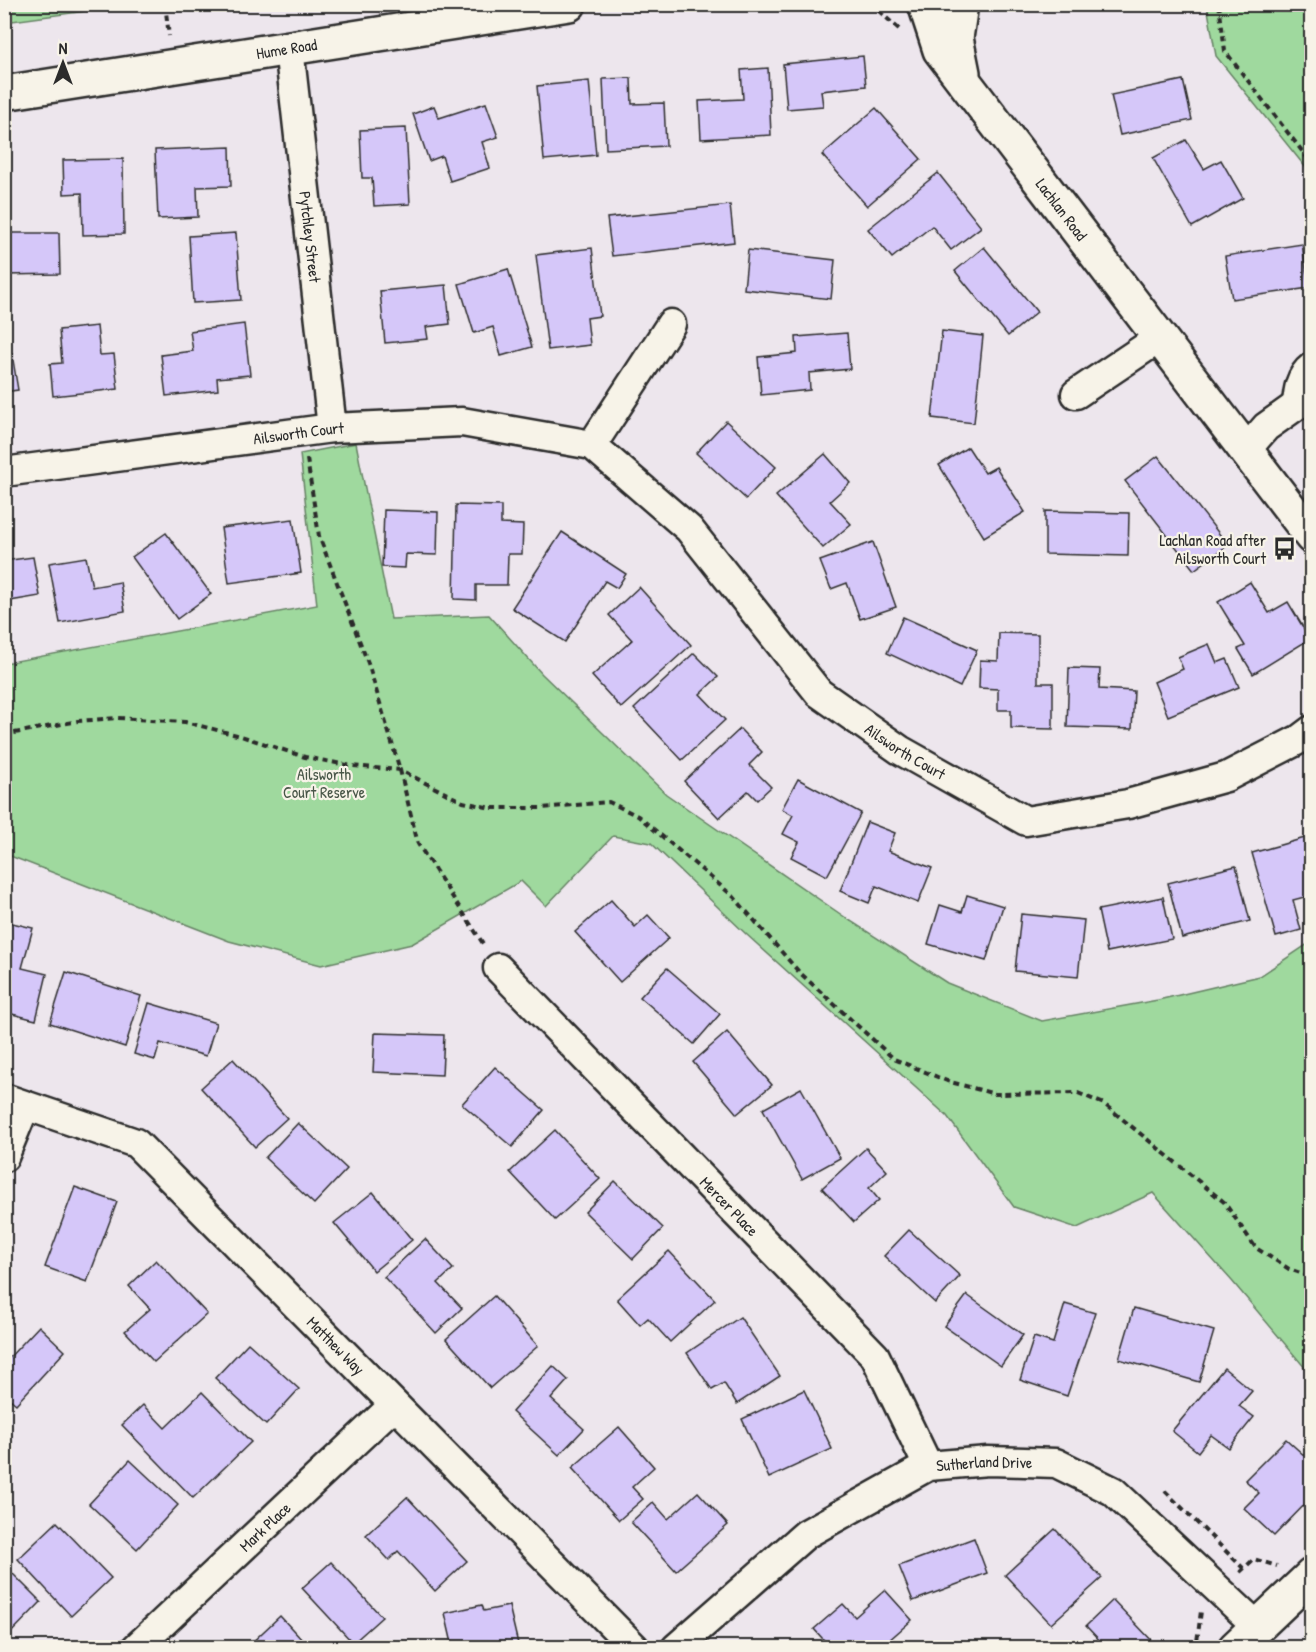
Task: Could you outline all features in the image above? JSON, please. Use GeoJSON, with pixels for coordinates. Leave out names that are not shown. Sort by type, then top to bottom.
{"type":"FeatureCollection","features":[{"type":"Feature","properties":{"kind":"street","name":"Hume Road"},"geometry":{"type":"LineString","coordinates":[[4,93],[569,4]]}},
{"type":"Feature","properties":{"kind":"street","name":"Lachlan Road"},"geometry":{"type":"LineString","coordinates":[[925,4],[940,50],[1161,337],[1311,537]]}},
{"type":"Feature","properties":{"kind":"street","name":"Lachlan Road"},"geometry":{"type":"LineString","coordinates":[[961,4],[956,38],[964,81]]}},
{"type":"Feature","properties":{"kind":"street","name":"Pytchley Street"},"geometry":{"type":"LineString","coordinates":[[289,48],[332,428]]}},
{"type":"Feature","properties":{"kind":"street"},"geometry":{"type":"LineString","coordinates":[[592,445],[671,324]]}},
{"type":"Feature","properties":{"kind":"street"},"geometry":{"type":"LineString","coordinates":[[1077,394],[1161,337]]}},
{"type":"Feature","properties":{"kind":"street"},"geometry":{"type":"LineString","coordinates":[[1246,450],[1266,427],[1304,409],[1299,388],[1306,371],[1311,367]]}},
{"type":"Feature","properties":{"kind":"street","name":"Ailsworth Court"},"geometry":{"type":"LineString","coordinates":[[4,472],[301,431],[462,422],[592,445],[689,529],[819,693],[900,750],[1026,821],[1128,804],[1226,777],[1300,739],[1311,730]]}},
{"type":"Feature","properties":{"kind":"street","name":"Mercer Place"},"geometry":{"type":"LineString","coordinates":[[498,968],[875,1356],[928,1466]]}},
{"type":"Feature","properties":{"kind":"street"},"geometry":{"type":"LineString","coordinates":[[4,1157],[14,1102]]}},
{"type":"Feature","properties":{"kind":"street","name":"Matthew Way"},"geometry":{"type":"LineString","coordinates":[[14,1102],[136,1143],[635,1647]]}},
{"type":"Feature","properties":{"kind":"street","name":"Mark Place"},"geometry":{"type":"LineString","coordinates":[[136,1647],[394,1405]]}},
{"type":"Feature","properties":{"kind":"street","name":"Sutherland Drive"},"geometry":{"type":"LineString","coordinates":[[676,1647],[806,1534],[928,1466],[988,1461],[1056,1463],[1113,1491],[1220,1592],[1246,1637]]}},
{"type":"Feature","properties":{"kind":"street"},"geometry":{"type":"LineString","coordinates":[[1246,1637],[1297,1572]]}},
{"type":"Feature","properties":{"kind":"path"},"geometry":{"type":"LineString","coordinates":[[165,4],[170,42]]}},
{"type":"Feature","properties":{"kind":"path"},"geometry":{"type":"LineString","coordinates":[[1219,4],[1225,51],[1311,164]]}},
{"type":"Feature","properties":{"kind":"path"},"geometry":{"type":"LineString","coordinates":[[301,431],[319,536],[368,663],[400,770],[418,844],[472,924],[498,968]]}},
{"type":"Feature","properties":{"kind":"path"},"geometry":{"type":"LineString","coordinates":[[4,735],[78,721],[108,719],[185,722],[241,736],[305,757],[352,766],[400,770],[463,802],[491,808],[541,808],[609,802],[638,816],[734,897],[799,972],[894,1059],[946,1081],[995,1094],[1078,1093],[1104,1104],[1224,1202],[1256,1248],[1289,1269],[1311,1277]]}},
{"type":"Feature","properties":{"kind":"path"},"geometry":{"type":"LineString","coordinates":[[1165,1491],[1243,1568]]}},
{"type":"Feature","properties":{"kind":"path"},"geometry":{"type":"LineString","coordinates":[[1220,1592],[1254,1559],[1297,1572]]}},
{"type":"Feature","properties":{"kind":"green space"},"geometry":{"type":"Polygon","coordinates":[[[5,4],[130,4],[130,5],[5,22],[5,4]]]}},
{"type":"Feature","properties":{"kind":"green space"},"geometry":{"type":"Polygon","coordinates":[[[1207,5],[1311,5],[1311,174],[1216,56],[1207,5]]]}},
{"type":"Feature","properties":{"kind":"green space","name":"Ailsworth Court Reserve"},"geometry":{"type":"Polygon","coordinates":[[[356,443],[391,619],[489,615],[542,674],[666,794],[849,920],[947,983],[1042,1021],[1158,1000],[1260,976],[1311,942],[1311,1375],[1232,1281],[1153,1193],[1077,1228],[1014,1207],[947,1116],[746,934],[651,843],[613,836],[546,906],[521,881],[412,944],[321,965],[229,941],[5,854],[5,663],[317,605],[300,454],[356,443]]]}},
{"type":"Feature","properties":{"kind":"building"},"geometry":{"type":"Polygon","coordinates":[[[1106,4],[1141,4],[1141,10],[1106,9],[1106,4]]]}},
{"type":"Feature","properties":{"kind":"building"},"geometry":{"type":"Polygon","coordinates":[[[863,56],[866,86],[821,91],[823,106],[787,109],[783,64],[863,56]]]}},
{"type":"Feature","properties":{"kind":"building"},"geometry":{"type":"Polygon","coordinates":[[[768,68],[771,135],[701,139],[699,101],[743,99],[741,70],[768,68]]]}},
{"type":"Feature","properties":{"kind":"building"},"geometry":{"type":"Polygon","coordinates":[[[631,78],[632,104],[664,103],[666,146],[606,149],[603,79],[631,78]]]}},
{"type":"Feature","properties":{"kind":"building"},"geometry":{"type":"Polygon","coordinates":[[[1183,80],[1192,120],[1120,135],[1111,95],[1183,80]]]}},
{"type":"Feature","properties":{"kind":"building"},"geometry":{"type":"Polygon","coordinates":[[[589,81],[596,155],[544,160],[537,86],[589,81]]]}},
{"type":"Feature","properties":{"kind":"building"},"geometry":{"type":"Polygon","coordinates":[[[486,103],[498,137],[482,142],[490,168],[450,181],[442,156],[429,161],[413,114],[434,106],[439,118],[486,103]]]}},
{"type":"Feature","properties":{"kind":"building"},"geometry":{"type":"Polygon","coordinates":[[[876,108],[921,159],[867,206],[822,155],[876,108]]]}},
{"type":"Feature","properties":{"kind":"building"},"geometry":{"type":"Polygon","coordinates":[[[406,128],[410,204],[374,206],[372,178],[362,178],[360,130],[406,128]]]}},
{"type":"Feature","properties":{"kind":"building"},"geometry":{"type":"Polygon","coordinates":[[[1186,140],[1204,169],[1221,160],[1243,198],[1192,227],[1153,158],[1186,140]]]}},
{"type":"Feature","properties":{"kind":"building"},"geometry":{"type":"Polygon","coordinates":[[[230,147],[231,186],[197,187],[198,217],[158,219],[155,150],[230,147]]]}},
{"type":"Feature","properties":{"kind":"building"},"geometry":{"type":"Polygon","coordinates":[[[123,159],[124,234],[83,235],[82,193],[64,194],[63,160],[123,159]]]}},
{"type":"Feature","properties":{"kind":"building"},"geometry":{"type":"Polygon","coordinates":[[[938,173],[981,227],[951,250],[932,226],[892,258],[868,229],[938,173]]]}},
{"type":"Feature","properties":{"kind":"building"},"geometry":{"type":"Polygon","coordinates":[[[730,205],[734,242],[612,256],[607,218],[730,205]]]}},
{"type":"Feature","properties":{"kind":"building"},"geometry":{"type":"Polygon","coordinates":[[[4,233],[59,233],[60,274],[4,275],[4,233]]]}},
{"type":"Feature","properties":{"kind":"building"},"geometry":{"type":"Polygon","coordinates":[[[236,233],[241,300],[193,303],[189,236],[236,233]]]}},
{"type":"Feature","properties":{"kind":"building"},"geometry":{"type":"Polygon","coordinates":[[[1302,244],[1309,288],[1232,299],[1225,256],[1302,244]]]}},
{"type":"Feature","properties":{"kind":"building"},"geometry":{"type":"Polygon","coordinates":[[[984,247],[1037,312],[1008,336],[955,271],[984,247]]]}},
{"type":"Feature","properties":{"kind":"building"},"geometry":{"type":"Polygon","coordinates":[[[592,248],[600,316],[587,318],[590,345],[548,350],[536,255],[592,248]]]}},
{"type":"Feature","properties":{"kind":"building"},"geometry":{"type":"Polygon","coordinates":[[[748,250],[835,260],[831,299],[744,289],[748,250]]]}},
{"type":"Feature","properties":{"kind":"building"},"geometry":{"type":"Polygon","coordinates":[[[508,269],[532,347],[501,356],[493,327],[474,333],[459,284],[508,269]]]}},
{"type":"Feature","properties":{"kind":"building"},"geometry":{"type":"Polygon","coordinates":[[[446,285],[450,324],[426,327],[428,339],[385,343],[380,291],[446,285]]]}},
{"type":"Feature","properties":{"kind":"building"},"geometry":{"type":"Polygon","coordinates":[[[244,324],[250,375],[217,378],[218,390],[166,396],[161,355],[193,351],[190,331],[244,324]]]}},
{"type":"Feature","properties":{"kind":"building"},"geometry":{"type":"Polygon","coordinates":[[[97,326],[100,355],[114,354],[118,389],[53,396],[50,364],[62,363],[59,330],[97,326]]]}},
{"type":"Feature","properties":{"kind":"building"},"geometry":{"type":"Polygon","coordinates":[[[942,331],[983,336],[974,423],[932,418],[942,331]]]}},
{"type":"Feature","properties":{"kind":"building"},"geometry":{"type":"Polygon","coordinates":[[[847,333],[850,369],[809,373],[810,390],[761,395],[758,357],[797,353],[796,337],[847,333]]]}},
{"type":"Feature","properties":{"kind":"building"},"geometry":{"type":"Polygon","coordinates":[[[12,354],[18,390],[4,392],[4,355],[12,354]]]}},
{"type":"Feature","properties":{"kind":"building"},"geometry":{"type":"Polygon","coordinates":[[[726,421],[776,467],[746,499],[696,453],[726,421]]]}},
{"type":"Feature","properties":{"kind":"building"},"geometry":{"type":"Polygon","coordinates":[[[968,447],[985,473],[996,467],[1025,512],[984,537],[939,465],[968,447]]]}},
{"type":"Feature","properties":{"kind":"building"},"geometry":{"type":"Polygon","coordinates":[[[825,454],[850,483],[830,501],[851,524],[823,548],[776,496],[825,454]]]}},
{"type":"Feature","properties":{"kind":"building"},"geometry":{"type":"Polygon","coordinates":[[[1158,456],[1228,545],[1194,570],[1125,481],[1158,456]]]}},
{"type":"Feature","properties":{"kind":"building"},"geometry":{"type":"Polygon","coordinates":[[[456,505],[501,506],[501,524],[523,525],[522,554],[508,554],[507,585],[476,585],[476,600],[454,599],[456,505]]]}},
{"type":"Feature","properties":{"kind":"building"},"geometry":{"type":"Polygon","coordinates":[[[384,510],[438,512],[437,555],[406,554],[405,568],[382,567],[384,510]]]}},
{"type":"Feature","properties":{"kind":"building"},"geometry":{"type":"Polygon","coordinates":[[[1045,511],[1129,513],[1128,556],[1045,554],[1045,511]]]}},
{"type":"Feature","properties":{"kind":"building"},"geometry":{"type":"Polygon","coordinates":[[[293,519],[301,573],[229,583],[221,528],[293,519]]]}},
{"type":"Feature","properties":{"kind":"building"},"geometry":{"type":"Polygon","coordinates":[[[562,532],[626,574],[617,588],[605,581],[565,642],[512,608],[562,532]]]}},
{"type":"Feature","properties":{"kind":"building"},"geometry":{"type":"Polygon","coordinates":[[[166,533],[211,594],[177,619],[132,557],[166,533]]]}},
{"type":"Feature","properties":{"kind":"building"},"geometry":{"type":"Polygon","coordinates":[[[873,542],[896,607],[860,619],[847,583],[831,589],[820,561],[873,542]]]}},
{"type":"Feature","properties":{"kind":"building"},"geometry":{"type":"Polygon","coordinates":[[[33,557],[40,596],[4,602],[4,561],[33,557]]]}},
{"type":"Feature","properties":{"kind":"building"},"geometry":{"type":"Polygon","coordinates":[[[86,557],[92,587],[120,582],[125,611],[60,623],[49,563],[86,557]]]}},
{"type":"Feature","properties":{"kind":"building"},"geometry":{"type":"Polygon","coordinates":[[[1250,582],[1269,613],[1288,602],[1310,639],[1253,674],[1238,649],[1245,646],[1218,602],[1250,582]]]}},
{"type":"Feature","properties":{"kind":"building"},"geometry":{"type":"Polygon","coordinates":[[[639,587],[691,645],[621,708],[592,676],[632,640],[609,615],[639,587]]]}},
{"type":"Feature","properties":{"kind":"building"},"geometry":{"type":"Polygon","coordinates":[[[903,617],[977,650],[960,687],[887,653],[903,617]]]}},
{"type":"Feature","properties":{"kind":"building"},"geometry":{"type":"Polygon","coordinates":[[[999,633],[1038,634],[1038,683],[1053,683],[1053,729],[1011,728],[1011,710],[998,710],[998,689],[979,688],[980,660],[998,661],[999,633]]]}},
{"type":"Feature","properties":{"kind":"building"},"geometry":{"type":"Polygon","coordinates":[[[1209,644],[1217,663],[1227,659],[1239,687],[1168,716],[1154,682],[1183,669],[1178,657],[1209,644]]]}},
{"type":"Feature","properties":{"kind":"building"},"geometry":{"type":"Polygon","coordinates":[[[694,653],[718,677],[700,694],[725,720],[682,760],[634,709],[694,653]]]}},
{"type":"Feature","properties":{"kind":"building"},"geometry":{"type":"Polygon","coordinates":[[[1069,668],[1100,669],[1099,689],[1134,691],[1132,729],[1067,727],[1069,668]]]}},
{"type":"Feature","properties":{"kind":"building"},"geometry":{"type":"Polygon","coordinates":[[[740,729],[762,752],[749,765],[771,787],[757,800],[748,791],[719,818],[684,781],[740,729]]]}},
{"type":"Feature","properties":{"kind":"building"},"geometry":{"type":"Polygon","coordinates":[[[798,779],[861,813],[827,876],[791,857],[799,842],[783,834],[793,815],[782,809],[798,779]]]}},
{"type":"Feature","properties":{"kind":"building"},"geometry":{"type":"Polygon","coordinates":[[[867,822],[895,833],[888,851],[932,868],[918,903],[876,886],[869,903],[840,891],[867,822]]]}},
{"type":"Feature","properties":{"kind":"building"},"geometry":{"type":"Polygon","coordinates":[[[1312,836],[1312,895],[1293,900],[1301,930],[1276,937],[1252,853],[1312,836]]]}},
{"type":"Feature","properties":{"kind":"building"},"geometry":{"type":"Polygon","coordinates":[[[1236,866],[1250,921],[1182,938],[1168,883],[1236,866]]]}},
{"type":"Feature","properties":{"kind":"building"},"geometry":{"type":"Polygon","coordinates":[[[967,895],[1003,906],[986,961],[928,944],[940,905],[962,912],[967,895]]]}},
{"type":"Feature","properties":{"kind":"building"},"geometry":{"type":"Polygon","coordinates":[[[1163,897],[1172,939],[1107,952],[1098,910],[1163,897]]]}},
{"type":"Feature","properties":{"kind":"building"},"geometry":{"type":"Polygon","coordinates":[[[611,900],[635,927],[648,915],[669,938],[620,982],[575,932],[611,900]]]}},
{"type":"Feature","properties":{"kind":"building"},"geometry":{"type":"Polygon","coordinates":[[[1021,914],[1084,920],[1078,977],[1015,971],[1021,914]]]}},
{"type":"Feature","properties":{"kind":"building"},"geometry":{"type":"Polygon","coordinates":[[[4,921],[33,928],[22,968],[47,974],[36,1020],[4,1012],[4,921]]]}},
{"type":"Feature","properties":{"kind":"building"},"geometry":{"type":"Polygon","coordinates":[[[667,968],[720,1014],[694,1044],[640,997],[667,968]]]}},
{"type":"Feature","properties":{"kind":"building"},"geometry":{"type":"Polygon","coordinates":[[[66,972],[141,996],[125,1047],[50,1023],[66,972]]]}},
{"type":"Feature","properties":{"kind":"building"},"geometry":{"type":"Polygon","coordinates":[[[149,1003],[216,1023],[206,1056],[160,1043],[155,1060],[134,1054],[149,1003]]]}},
{"type":"Feature","properties":{"kind":"building"},"geometry":{"type":"Polygon","coordinates":[[[727,1032],[772,1085],[737,1114],[693,1062],[727,1032]]]}},
{"type":"Feature","properties":{"kind":"building"},"geometry":{"type":"Polygon","coordinates":[[[375,1033],[444,1035],[442,1075],[373,1072],[375,1033]]]}},
{"type":"Feature","properties":{"kind":"building"},"geometry":{"type":"Polygon","coordinates":[[[233,1059],[287,1118],[255,1147],[201,1088],[233,1059]]]}},
{"type":"Feature","properties":{"kind":"building"},"geometry":{"type":"Polygon","coordinates":[[[495,1067],[544,1110],[512,1147],[462,1104],[495,1067]]]}},
{"type":"Feature","properties":{"kind":"building"},"geometry":{"type":"Polygon","coordinates":[[[801,1088],[840,1158],[802,1179],[763,1109],[801,1088]]]}},
{"type":"Feature","properties":{"kind":"building"},"geometry":{"type":"Polygon","coordinates":[[[298,1123],[347,1169],[314,1204],[265,1158],[298,1123]]]}},
{"type":"Feature","properties":{"kind":"building"},"geometry":{"type":"Polygon","coordinates":[[[555,1130],[600,1179],[555,1220],[510,1172],[555,1130]]]}},
{"type":"Feature","properties":{"kind":"building"},"geometry":{"type":"Polygon","coordinates":[[[866,1148],[887,1171],[869,1188],[879,1200],[854,1222],[822,1188],[866,1148]]]}},
{"type":"Feature","properties":{"kind":"building"},"geometry":{"type":"Polygon","coordinates":[[[615,1181],[663,1228],[633,1259],[585,1212],[615,1181]]]}},
{"type":"Feature","properties":{"kind":"building"},"geometry":{"type":"Polygon","coordinates":[[[75,1187],[117,1202],[87,1282],[45,1267],[75,1187]]]}},
{"type":"Feature","properties":{"kind":"building"},"geometry":{"type":"Polygon","coordinates":[[[373,1192],[412,1240],[374,1271],[334,1223],[373,1192]]]}},
{"type":"Feature","properties":{"kind":"building"},"geometry":{"type":"Polygon","coordinates":[[[909,1230],[960,1276],[935,1303],[884,1256],[909,1230]]]}},
{"type":"Feature","properties":{"kind":"building"},"geometry":{"type":"Polygon","coordinates":[[[425,1239],[453,1269],[438,1283],[462,1308],[436,1333],[384,1277],[425,1239]]]}},
{"type":"Feature","properties":{"kind":"building"},"geometry":{"type":"Polygon","coordinates":[[[669,1251],[715,1300],[670,1342],[648,1318],[640,1325],[617,1299],[669,1251]]]}},
{"type":"Feature","properties":{"kind":"building"},"geometry":{"type":"Polygon","coordinates":[[[156,1260],[207,1314],[154,1362],[125,1331],[150,1309],[129,1286],[156,1260]]]}},
{"type":"Feature","properties":{"kind":"building"},"geometry":{"type":"Polygon","coordinates":[[[967,1295],[1023,1335],[1001,1366],[944,1326],[967,1295]]]}},
{"type":"Feature","properties":{"kind":"building"},"geometry":{"type":"Polygon","coordinates":[[[494,1296],[538,1346],[490,1388],[446,1339],[494,1296]]]}},
{"type":"Feature","properties":{"kind":"building"},"geometry":{"type":"Polygon","coordinates":[[[1065,1304],[1095,1313],[1067,1396],[1020,1380],[1034,1337],[1053,1343],[1065,1304]]]}},
{"type":"Feature","properties":{"kind":"building"},"geometry":{"type":"Polygon","coordinates":[[[1134,1308],[1214,1331],[1199,1382],[1119,1359],[1134,1308]]]}},
{"type":"Feature","properties":{"kind":"building"},"geometry":{"type":"Polygon","coordinates":[[[740,1317],[780,1376],[737,1404],[724,1383],[712,1390],[687,1353],[740,1317]]]}},
{"type":"Feature","properties":{"kind":"building"},"geometry":{"type":"Polygon","coordinates":[[[39,1326],[65,1351],[16,1404],[4,1394],[4,1363],[39,1326]]]}},
{"type":"Feature","properties":{"kind":"building"},"geometry":{"type":"Polygon","coordinates":[[[248,1343],[299,1389],[266,1425],[215,1378],[248,1343]]]}},
{"type":"Feature","properties":{"kind":"building"},"geometry":{"type":"Polygon","coordinates":[[[553,1366],[568,1380],[551,1399],[584,1429],[559,1455],[512,1412],[553,1366]]]}},
{"type":"Feature","properties":{"kind":"building"},"geometry":{"type":"Polygon","coordinates":[[[1224,1368],[1252,1391],[1239,1406],[1254,1417],[1229,1448],[1211,1435],[1198,1452],[1172,1431],[1224,1368]]]}},
{"type":"Feature","properties":{"kind":"building"},"geometry":{"type":"Polygon","coordinates":[[[804,1390],[832,1449],[769,1478],[742,1419],[804,1390]]]}},
{"type":"Feature","properties":{"kind":"building"},"geometry":{"type":"Polygon","coordinates":[[[202,1392],[251,1442],[193,1498],[122,1425],[143,1405],[165,1428],[202,1392]]]}},
{"type":"Feature","properties":{"kind":"building"},"geometry":{"type":"Polygon","coordinates":[[[619,1427],[654,1467],[632,1487],[643,1499],[619,1520],[572,1468],[619,1427]]]}},
{"type":"Feature","properties":{"kind":"building"},"geometry":{"type":"Polygon","coordinates":[[[1286,1439],[1306,1457],[1312,1452],[1312,1497],[1274,1536],[1244,1508],[1259,1493],[1245,1480],[1286,1439]]]}},
{"type":"Feature","properties":{"kind":"building"},"geometry":{"type":"Polygon","coordinates":[[[130,1460],[178,1505],[137,1549],[89,1504],[130,1460]]]}},
{"type":"Feature","properties":{"kind":"building"},"geometry":{"type":"Polygon","coordinates":[[[698,1492],[728,1525],[676,1571],[631,1522],[653,1502],[668,1519],[698,1492]]]}},
{"type":"Feature","properties":{"kind":"building"},"geometry":{"type":"Polygon","coordinates":[[[407,1497],[467,1561],[435,1591],[398,1551],[389,1560],[366,1535],[407,1497]]]}},
{"type":"Feature","properties":{"kind":"building"},"geometry":{"type":"Polygon","coordinates":[[[57,1522],[111,1578],[71,1616],[18,1559],[57,1522]]]}},
{"type":"Feature","properties":{"kind":"building"},"geometry":{"type":"Polygon","coordinates":[[[1055,1529],[1102,1578],[1051,1624],[1005,1575],[1055,1529]]]}},
{"type":"Feature","properties":{"kind":"building"},"geometry":{"type":"Polygon","coordinates":[[[974,1538],[987,1573],[913,1601],[899,1566],[974,1538]]]}},
{"type":"Feature","properties":{"kind":"building"},"geometry":{"type":"Polygon","coordinates":[[[331,1562],[382,1617],[353,1643],[302,1588],[331,1562]]]}},
{"type":"Feature","properties":{"kind":"building"},"geometry":{"type":"Polygon","coordinates":[[[8,1569],[41,1602],[4,1640],[4,1573],[8,1569]]]}},
{"type":"Feature","properties":{"kind":"building"},"geometry":{"type":"Polygon","coordinates":[[[885,1590],[912,1620],[880,1648],[831,1648],[814,1629],[843,1604],[855,1617],[885,1590]]]}},
{"type":"Feature","properties":{"kind":"building"},"geometry":{"type":"Polygon","coordinates":[[[1113,1600],[1156,1645],[1153,1648],[1099,1648],[1103,1644],[1086,1626],[1113,1600]]]}},
{"type":"Feature","properties":{"kind":"building"},"geometry":{"type":"Polygon","coordinates":[[[482,1605],[484,1611],[509,1606],[519,1648],[453,1648],[445,1613],[482,1605]]]}},
{"type":"Feature","properties":{"kind":"building"},"geometry":{"type":"Polygon","coordinates":[[[280,1616],[304,1642],[298,1648],[246,1648],[280,1616]]]}},
{"type":"Feature","properties":{"kind":"place","name":"Lachlan Road after Ailsworth Court"},"geometry":{"type":"Point","coordinates":[1284,549]}}]}
